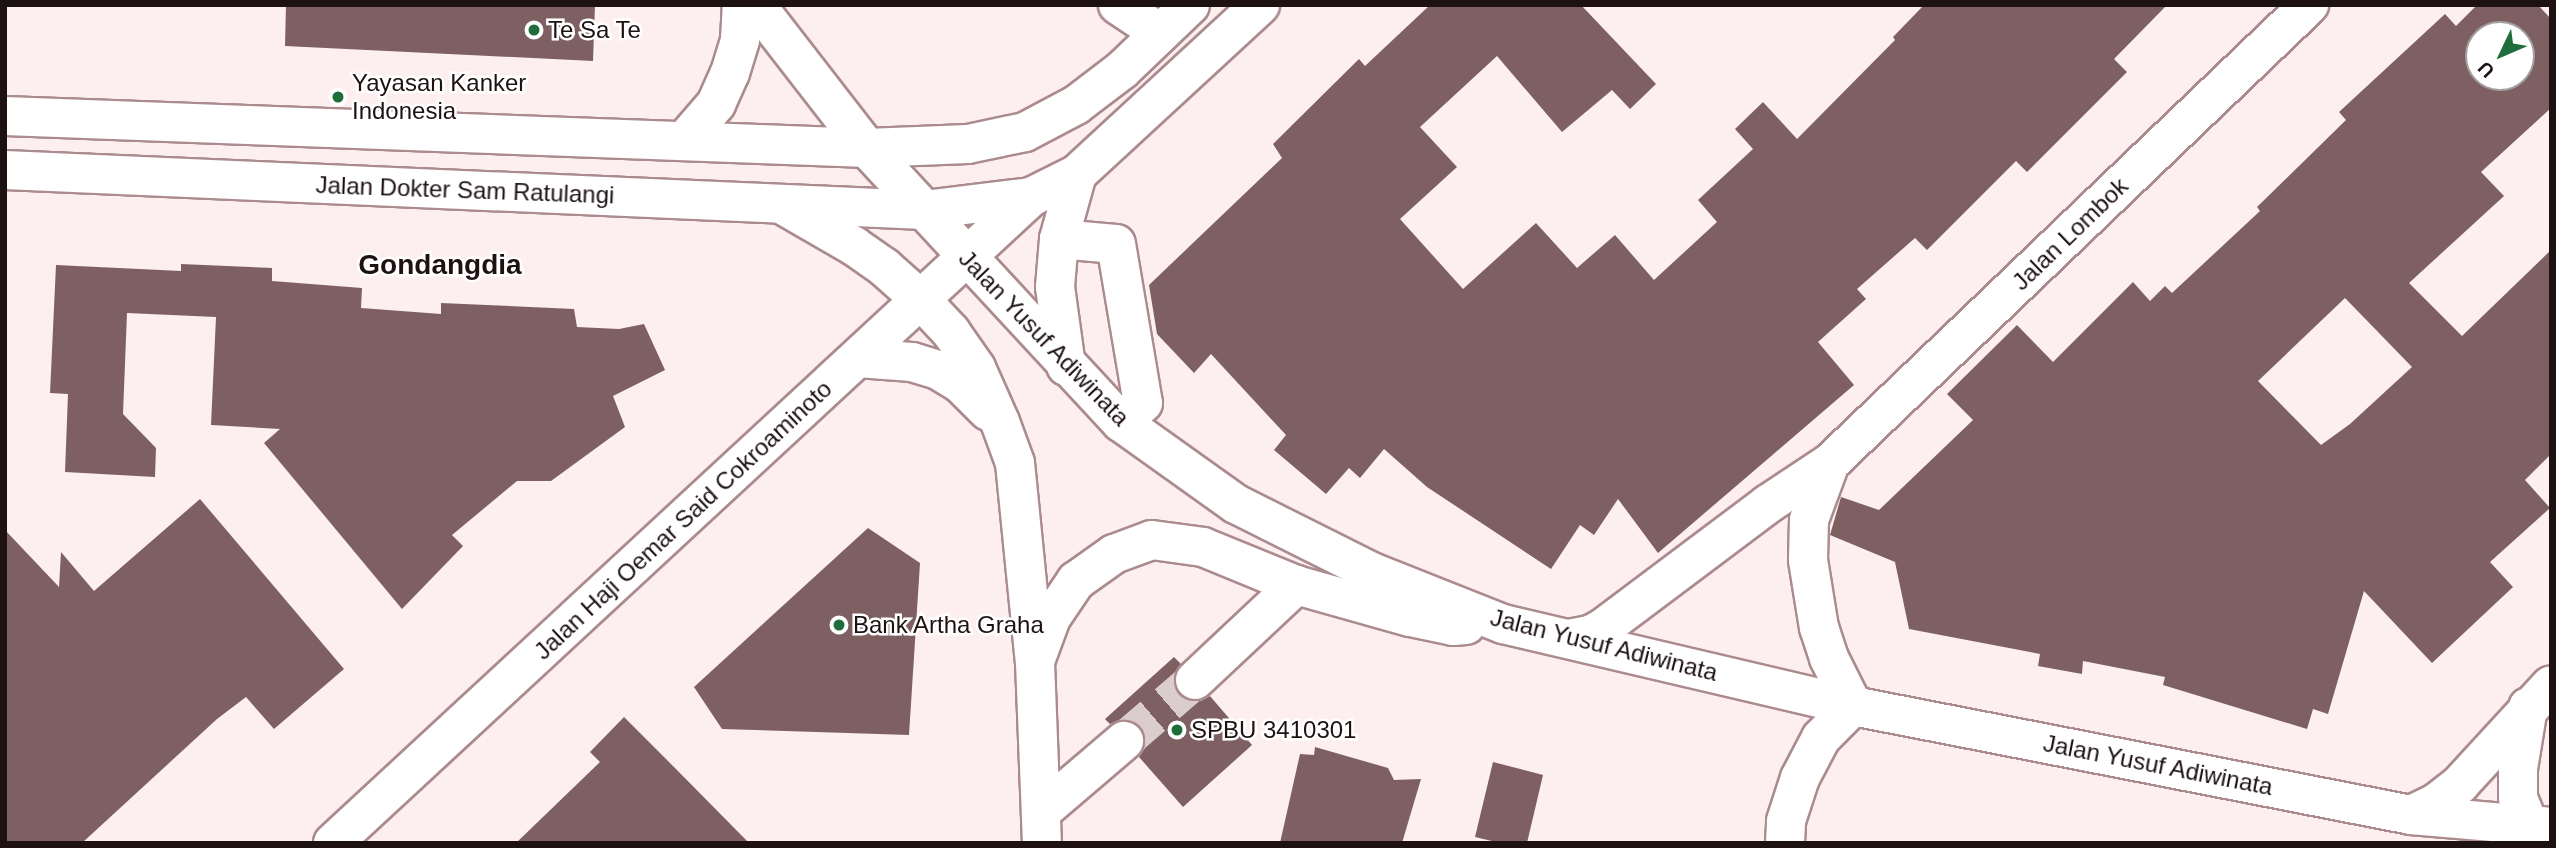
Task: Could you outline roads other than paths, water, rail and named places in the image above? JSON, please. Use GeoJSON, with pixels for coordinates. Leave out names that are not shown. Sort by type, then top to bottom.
{"type":"FeatureCollection","features":[{"type":"Feature","properties":{"kind":"street"},"geometry":{"type":"LineString","coordinates":[[685,140],[716,104],[730,73],[740,40],[741,5]]}},
{"type":"Feature","properties":{"kind":"street","name":"Jalan Yusuf Adiwinata"},"geometry":{"type":"LineString","coordinates":[[756,5],[867,148],[1066,366],[1121,422],[1236,504],[1374,573],[1503,624],[1853,706],[2423,825],[2542,827]]}},
{"type":"Feature","properties":{"kind":"street"},"geometry":{"type":"LineString","coordinates":[[1118,5],[1160,33]]}},
{"type":"Feature","properties":{"kind":"street"},"geometry":{"type":"LineString","coordinates":[[5,116],[867,148],[968,144],[1025,132],[1076,106],[1122,70],[1189,5]]}},
{"type":"Feature","properties":{"kind":"street","name":"Jalan Haji Oemar Said Cokroaminoto"},"geometry":{"type":"LineString","coordinates":[[333,843],[1031,197],[1077,174],[1260,5]]}},
{"type":"Feature","properties":{"kind":"street","name":"Jalan Lombok"},"geometry":{"type":"LineString","coordinates":[[1570,639],[1590,635],[1603,628],[1768,504],[1830,463],[2309,5]]}},
{"type":"Feature","properties":{"kind":"street","name":"Jalan Dokter Sam Ratulangi"},"geometry":{"type":"LineString","coordinates":[[5,170],[924,210]]}},
{"type":"Feature","properties":{"kind":"street"},"geometry":{"type":"LineString","coordinates":[[1066,366],[1055,287],[1059,239],[1077,174]]}},
{"type":"Feature","properties":{"kind":"street","name":"Jalan Haji Oemar Said Cokroaminoto"},"geometry":{"type":"LineString","coordinates":[[924,210],[1031,197]]}},
{"type":"Feature","properties":{"kind":"street"},"geometry":{"type":"LineString","coordinates":[[783,205],[884,267],[921,300],[951,332],[976,368],[1000,422],[1015,463],[1035,662],[1042,827]]}},
{"type":"Feature","properties":{"kind":"street"},"geometry":{"type":"LineString","coordinates":[[1059,239],[1116,244],[1143,403],[1121,422]]}},
{"type":"Feature","properties":{"kind":"street"},"geometry":{"type":"LineString","coordinates":[[858,358],[912,362],[937,370],[961,384],[1000,422]]}},
{"type":"Feature","properties":{"kind":"street","name":"Jalan Lombok"},"geometry":{"type":"LineString","coordinates":[[1830,463],[1809,520],[1808,559],[1819,628],[1829,658],[1853,706]]}},
{"type":"Feature","properties":{"kind":"street"},"geometry":{"type":"LineString","coordinates":[[1035,662],[1051,618],[1076,581],[1114,554],[1152,540],[1203,547],[1296,585],[1453,626],[1503,624]]}},
{"type":"Feature","properties":{"kind":"street"},"geometry":{"type":"LineString","coordinates":[[1195,680],[1296,585]]}},
{"type":"Feature","properties":{"kind":"street"},"geometry":{"type":"LineString","coordinates":[[2423,825],[2436,803],[2460,783],[2539,696]]}},
{"type":"Feature","properties":{"kind":"street"},"geometry":{"type":"LineString","coordinates":[[2539,696],[2518,769],[2518,798],[2526,818],[2542,827]]}},
{"type":"Feature","properties":{"kind":"street"},"geometry":{"type":"LineString","coordinates":[[1785,843],[1786,821],[1800,778],[1821,738],[1853,706]]}},
{"type":"Feature","properties":{"kind":"street"},"geometry":{"type":"LineString","coordinates":[[1042,827],[1124,741]]}},
{"type":"Feature","properties":{"kind":"tunnel"},"geometry":{"type":"LineString","coordinates":[[1124,741],[1195,680]]}},
{"type":"Feature","properties":{"kind":"place","name":"Te Sa Te"},"geometry":{"type":"Point","coordinates":[534,30]}},
{"type":"Feature","properties":{"kind":"place","name":"Yayasan Kanker Indonesia"},"geometry":{"type":"Point","coordinates":[338,97]}},
{"type":"Feature","properties":{"kind":"place","name":"Bank Artha Graha"},"geometry":{"type":"Point","coordinates":[839,625]}},
{"type":"Feature","properties":{"kind":"place","name":"SPBU 3410301"},"geometry":{"type":"Point","coordinates":[1177,730]}},
{"type":"Feature","properties":{"kind":"district","name":"Gondangdia"},"geometry":{"type":"Point","coordinates":[440,265]}}]}
